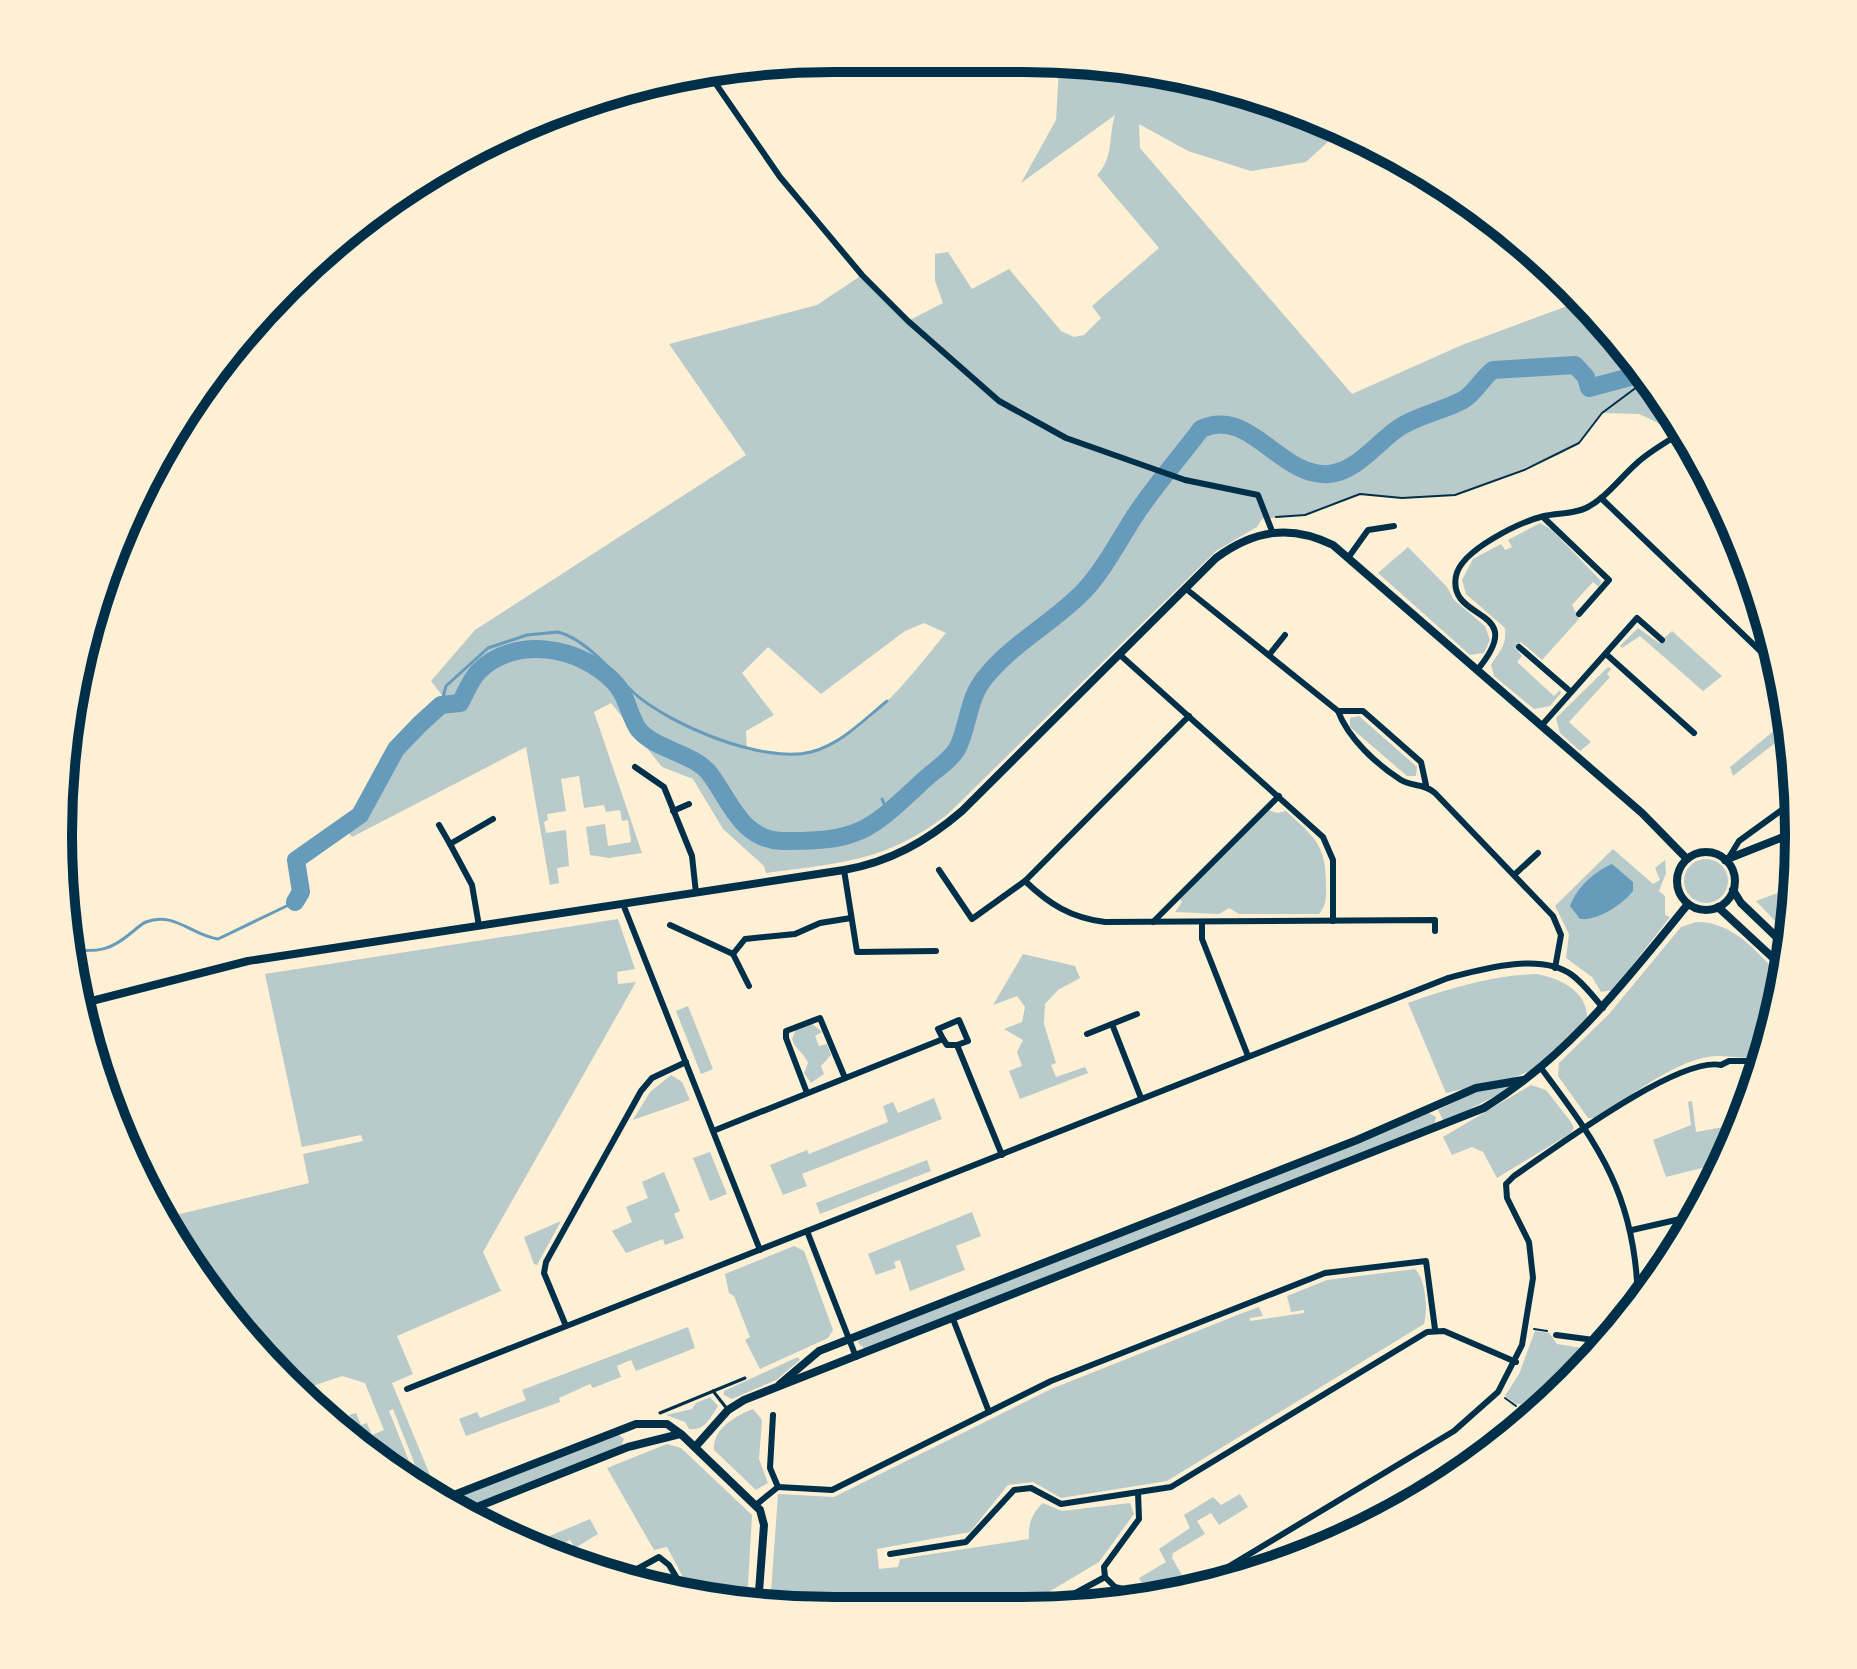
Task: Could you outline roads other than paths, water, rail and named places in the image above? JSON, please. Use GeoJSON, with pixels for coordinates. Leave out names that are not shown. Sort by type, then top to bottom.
{"type":"FeatureCollection","features":[{"type":"Feature","properties":{"kind":"street"},"geometry":{"type":"LineString","coordinates":[[715,82],[780,177],[862,275],[908,321],[999,401],[1066,438],[1185,480],[1258,495],[1272,531]]}},
{"type":"Feature","properties":{"kind":"street"},"geometry":{"type":"LineString","coordinates":[[1478,669],[1495,648],[1497,635],[1490,622],[1464,601],[1457,590],[1455,578],[1460,565],[1470,553],[1543,516],[1584,509],[1601,498],[1640,460],[1673,438]]}},
{"type":"Feature","properties":{"kind":"street"},"geometry":{"type":"LineString","coordinates":[[1601,498],[1763,653]]}},
{"type":"Feature","properties":{"kind":"street"},"geometry":{"type":"LineString","coordinates":[[1543,516],[1609,580],[1579,614]]}},
{"type":"Feature","properties":{"kind":"street"},"geometry":{"type":"LineString","coordinates":[[1348,558],[1368,530],[1394,526]]}},
{"type":"Feature","properties":{"kind":"street"},"geometry":{"type":"LineString","coordinates":[[91,1001],[248,961],[844,870],[889,858],[940,830],[1185,588],[1234,544],[1272,531],[1315,536],[1348,558],[1642,813],[1687,859]]}},
{"type":"Feature","properties":{"kind":"street"},"geometry":{"type":"LineString","coordinates":[[1185,588],[1338,711],[1346,732],[1403,782],[1426,785]]}},
{"type":"Feature","properties":{"kind":"street"},"geometry":{"type":"LineString","coordinates":[[1542,725],[1637,618],[1662,640]]}},
{"type":"Feature","properties":{"kind":"street"},"geometry":{"type":"LineString","coordinates":[[1269,655],[1285,635]]}},
{"type":"Feature","properties":{"kind":"street"},"geometry":{"type":"LineString","coordinates":[[1519,647],[1571,692]]}},
{"type":"Feature","properties":{"kind":"street"},"geometry":{"type":"LineString","coordinates":[[1119,654],[1323,837],[1329,847],[1334,875],[1333,921]]}},
{"type":"Feature","properties":{"kind":"street"},"geometry":{"type":"LineString","coordinates":[[1606,654],[1694,733]]}},
{"type":"Feature","properties":{"kind":"street"},"geometry":{"type":"LineString","coordinates":[[1338,711],[1363,711],[1421,762],[1426,785],[1514,875],[1558,926],[1561,947],[1555,968]]}},
{"type":"Feature","properties":{"kind":"street"},"geometry":{"type":"LineString","coordinates":[[939,870],[972,919],[1025,881],[1189,716]]}},
{"type":"Feature","properties":{"kind":"street"},"geometry":{"type":"LineString","coordinates":[[635,767],[662,783],[692,856],[696,893]]}},
{"type":"Feature","properties":{"kind":"street"},"geometry":{"type":"LineString","coordinates":[[1153,922],[1279,796]]}},
{"type":"Feature","properties":{"kind":"street"},"geometry":{"type":"LineString","coordinates":[[673,811],[689,804]]}},
{"type":"Feature","properties":{"kind":"street"},"geometry":{"type":"LineString","coordinates":[[1727,859],[1739,841],[1784,808]]}},
{"type":"Feature","properties":{"kind":"street"},"geometry":{"type":"LineString","coordinates":[[450,844],[493,819]]}},
{"type":"Feature","properties":{"kind":"street"},"geometry":{"type":"LineString","coordinates":[[439,825],[472,885],[479,926]]}},
{"type":"Feature","properties":{"kind":"street"},"geometry":{"type":"LineString","coordinates":[[1733,890],[1718,907],[1698,909],[1681,897],[1677,877],[1687,859],[1705,852],[1727,859],[1785,836]]}},
{"type":"Feature","properties":{"kind":"street"},"geometry":{"type":"LineString","coordinates":[[1514,875],[1538,853]]}},
{"type":"Feature","properties":{"kind":"street"},"geometry":{"type":"LineString","coordinates":[[1727,859],[1734,874],[1733,890],[1741,903],[1777,938]]}},
{"type":"Feature","properties":{"kind":"street"},"geometry":{"type":"LineString","coordinates":[[844,870],[857,952],[936,951]]}},
{"type":"Feature","properties":{"kind":"street"},"geometry":{"type":"LineString","coordinates":[[1025,881],[1057,908],[1084,919],[1153,922],[1435,920],[1435,931]]}},
{"type":"Feature","properties":{"kind":"street"},"geometry":{"type":"LineString","coordinates":[[623,904],[760,1250]]}},
{"type":"Feature","properties":{"kind":"street"},"geometry":{"type":"LineString","coordinates":[[696,1446],[728,1410],[778,1385],[953,1319],[1484,1108],[1541,1068],[1603,1008],[1688,904]]}},
{"type":"Feature","properties":{"kind":"street"},"geometry":{"type":"LineString","coordinates":[[1718,907],[1774,959]]}},
{"type":"Feature","properties":{"kind":"street"},"geometry":{"type":"LineString","coordinates":[[733,954],[738,945],[755,936],[795,934],[820,923],[851,918]]}},
{"type":"Feature","properties":{"kind":"street"},"geometry":{"type":"LineString","coordinates":[[1202,922],[1202,939],[1248,1056]]}},
{"type":"Feature","properties":{"kind":"street"},"geometry":{"type":"LineString","coordinates":[[670,925],[733,954],[749,986]]}},
{"type":"Feature","properties":{"kind":"street"},"geometry":{"type":"LineString","coordinates":[[407,1389],[1448,978],[1533,964],[1555,968],[1571,974],[1603,1008]]}},
{"type":"Feature","properties":{"kind":"street"},"geometry":{"type":"LineString","coordinates":[[1087,1034],[1137,1014]]}},
{"type":"Feature","properties":{"kind":"street"},"geometry":{"type":"LineString","coordinates":[[807,1093],[786,1031],[812,1018],[820,1018],[825,1024],[845,1078]]}},
{"type":"Feature","properties":{"kind":"street"},"geometry":{"type":"LineString","coordinates":[[959,1020],[968,1041],[947,1045],[943,1039],[938,1029],[959,1020]]}},
{"type":"Feature","properties":{"kind":"street"},"geometry":{"type":"LineString","coordinates":[[1112,1024],[1141,1098]]}},
{"type":"Feature","properties":{"kind":"street"},"geometry":{"type":"LineString","coordinates":[[713,1131],[943,1039]]}},
{"type":"Feature","properties":{"kind":"street"},"geometry":{"type":"LineString","coordinates":[[957,1045],[1002,1155]]}},
{"type":"Feature","properties":{"kind":"street"},"geometry":{"type":"LineString","coordinates":[[566,1326],[544,1273],[546,1262],[641,1091],[652,1078],[686,1062]]}},
{"type":"Feature","properties":{"kind":"street"},"geometry":{"type":"LineString","coordinates":[[1223,1570],[1454,1431],[1498,1392],[1516,1362],[1533,1278],[1529,1242],[1507,1198],[1506,1184],[1669,1077],[1696,1066],[1750,1062]]}},
{"type":"Feature","properties":{"kind":"street"},"geometry":{"type":"LineString","coordinates":[[1541,1068],[1586,1129],[1618,1188],[1632,1230],[1637,1285]]}},
{"type":"Feature","properties":{"kind":"street"},"geometry":{"type":"LineString","coordinates":[[778,1385],[819,1351],[1432,1109],[1476,1088],[1524,1080]]}},
{"type":"Feature","properties":{"kind":"street"},"geometry":{"type":"LineString","coordinates":[[1432,1109],[1439,1116],[1440,1127]]}},
{"type":"Feature","properties":{"kind":"street"},"geometry":{"type":"LineString","coordinates":[[1632,1230],[1681,1219]]}},
{"type":"Feature","properties":{"kind":"street"},"geometry":{"type":"LineString","coordinates":[[807,1231],[856,1357]]}},
{"type":"Feature","properties":{"kind":"street"},"geometry":{"type":"LineString","coordinates":[[757,1504],[778,1487],[832,1490],[1051,1381],[1325,1273],[1426,1261],[1435,1329]]}},
{"type":"Feature","properties":{"kind":"street"},"geometry":{"type":"LineString","coordinates":[[953,1319],[989,1412]]}},
{"type":"Feature","properties":{"kind":"street"},"geometry":{"type":"LineString","coordinates":[[1435,1329],[1516,1362]]}},
{"type":"Feature","properties":{"kind":"street"},"geometry":{"type":"LineString","coordinates":[[890,1554],[966,1542],[1014,1490],[1031,1488],[1061,1504],[1176,1484],[1435,1329]]}},
{"type":"Feature","properties":{"kind":"street"},"geometry":{"type":"LineString","coordinates":[[1556,1335],[1593,1340]]}},
{"type":"Feature","properties":{"kind":"street"},"geometry":{"type":"LineString","coordinates":[[773,1415],[770,1468],[778,1487]]}},
{"type":"Feature","properties":{"kind":"street"},"geometry":{"type":"LineString","coordinates":[[453,1495],[621,1429],[650,1422],[667,1424],[696,1446],[757,1504],[764,1525],[759,1592]]}},
{"type":"Feature","properties":{"kind":"street"},"geometry":{"type":"LineString","coordinates":[[621,1429],[628,1447]]}},
{"type":"Feature","properties":{"kind":"street"},"geometry":{"type":"LineString","coordinates":[[476,1507],[628,1447],[681,1434]]}},
{"type":"Feature","properties":{"kind":"street"},"geometry":{"type":"LineString","coordinates":[[1127,1589],[1115,1587],[1105,1577],[1104,1567],[1139,1519],[1138,1492]]}},
{"type":"Feature","properties":{"kind":"street"},"geometry":{"type":"LineString","coordinates":[[635,1570],[659,1557],[669,1565],[678,1580]]}},
{"type":"Feature","properties":{"kind":"street"},"geometry":{"type":"LineString","coordinates":[[1245,1557],[1248,1563]]}},
{"type":"Feature","properties":{"kind":"street"},"geometry":{"type":"LineString","coordinates":[[1072,1595],[1105,1577]]}},
{"type":"Feature","properties":{"kind":"lane"},"geometry":{"type":"LineString","coordinates":[[660,1413],[745,1378]]}},
{"type":"Feature","properties":{"kind":"lane"},"geometry":{"type":"LineString","coordinates":[[713,1391],[728,1410]]}},
{"type":"Feature","properties":{"kind":"water"},"geometry":{"type":"Polygon","coordinates":[[[1612,864],[1633,882],[1633,891],[1610,911],[1580,919],[1570,906],[1573,899],[1587,881],[1612,864]]]}},
{"type":"Feature","properties":{"kind":"waterway"},"geometry":{"type":"LineString","coordinates":[[295,902],[301,892],[296,860],[360,815],[396,749],[441,705],[460,703],[478,672],[493,660],[510,653],[528,649],[566,653],[600,670],[619,688],[639,730],[646,737],[703,767],[738,817],[757,834],[782,841],[809,841],[847,835],[862,830],[891,810],[953,755],[981,682],[1011,651],[1092,582],[1131,521],[1201,429],[1219,424],[1235,427],[1295,465],[1311,472],[1329,474],[1349,468],[1408,423],[1463,400],[1493,370],[1575,365],[1586,377],[1589,388],[1632,377]]}},
{"type":"Feature","properties":{"kind":"waterway"},"geometry":{"type":"LineString","coordinates":[[441,705],[446,686],[488,648],[527,635],[558,632],[579,642],[650,705],[693,729],[743,747],[791,754],[811,752],[852,731],[887,701]]}},
{"type":"Feature","properties":{"kind":"waterway"},"geometry":{"type":"LineString","coordinates":[[882,799],[888,812]]}},
{"type":"Feature","properties":{"kind":"waterway"},"geometry":{"type":"LineString","coordinates":[[82,950],[111,946],[144,923],[156,919],[174,922],[218,939],[295,902]]}}]}
